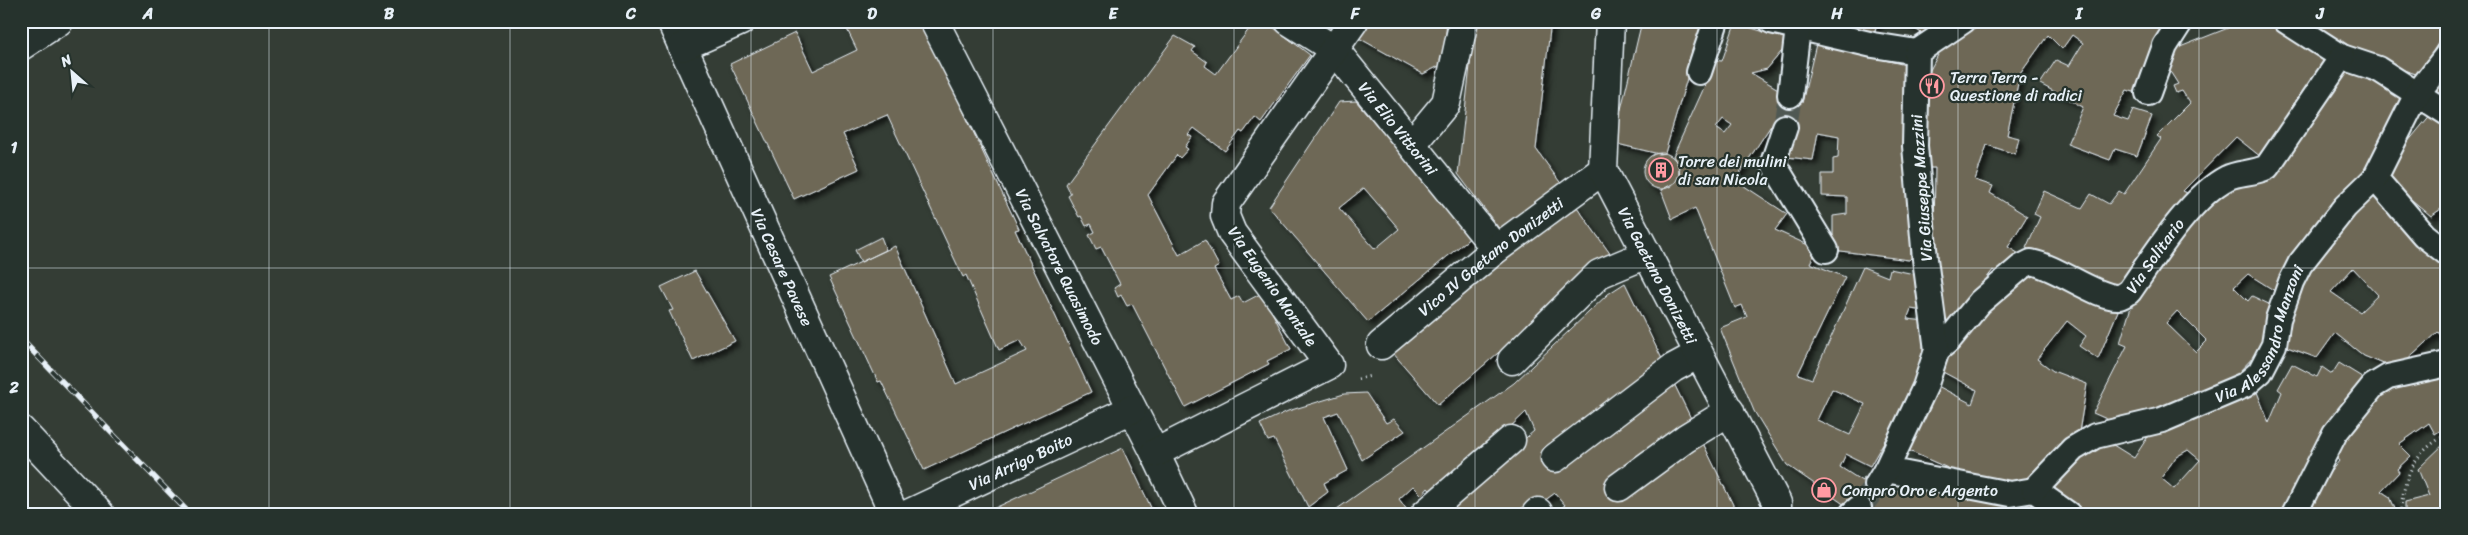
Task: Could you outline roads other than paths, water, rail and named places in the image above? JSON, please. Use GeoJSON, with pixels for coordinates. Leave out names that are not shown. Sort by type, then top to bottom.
{"type":"FeatureCollection","features":[{"type":"Feature","properties":{"kind":"street"},"geometry":{"type":"LineString","coordinates":[[21,46],[59,21]]}},
{"type":"Feature","properties":{"kind":"street","name":"Via Cesare Pavese"},"geometry":{"type":"LineString","coordinates":[[671,21],[894,514]]}},
{"type":"Feature","properties":{"kind":"street"},"geometry":{"type":"LineString","coordinates":[[682,47],[741,21]]}},
{"type":"Feature","properties":{"kind":"street","name":"Via Salvatore Quasimodo"},"geometry":{"type":"LineString","coordinates":[[934,21],[1155,453],[1184,514]]}},
{"type":"Feature","properties":{"kind":"street","name":"Via Elio Vittorini"},"geometry":{"type":"LineString","coordinates":[[1289,21],[1335,50],[1496,249]]}},
{"type":"Feature","properties":{"kind":"street","name":"Via Eugenio Montale"},"geometry":{"type":"LineString","coordinates":[[1155,453],[1329,365],[1232,233],[1225,216],[1226,203],[1354,21]]}},
{"type":"Feature","properties":{"kind":"street"},"geometry":{"type":"LineString","coordinates":[[1603,170],[1610,21]]}},
{"type":"Feature","properties":{"kind":"street"},"geometry":{"type":"LineString","coordinates":[[1699,72],[1716,21]]}},
{"type":"Feature","properties":{"kind":"street"},"geometry":{"type":"LineString","coordinates":[[1771,21],[1874,45],[1916,52],[1963,21]]}},
{"type":"Feature","properties":{"kind":"street"},"geometry":{"type":"LineString","coordinates":[[2148,93],[2165,46],[2181,21]]}},
{"type":"Feature","properties":{"kind":"street"},"geometry":{"type":"LineString","coordinates":[[2286,21],[2342,57],[2378,69],[2447,113]]}},
{"type":"Feature","properties":{"kind":"street"},"geometry":{"type":"LineString","coordinates":[[1412,144],[1446,103],[1463,25]]}},
{"type":"Feature","properties":{"kind":"street"},"geometry":{"type":"LineString","coordinates":[[1790,95],[1798,28]]}},
{"type":"Feature","properties":{"kind":"street","name":"Via Giuseppe Mazzini"},"geometry":{"type":"LineString","coordinates":[[1916,52],[1915,146],[1925,259],[1937,350]]}},
{"type":"Feature","properties":{"kind":"street","name":"Via Alessandro Manzoni"},"geometry":{"type":"LineString","coordinates":[[2034,490],[2073,449],[2095,436],[2162,420],[2245,385],[2260,372],[2274,345],[2278,319],[2291,282],[2300,264],[2345,206],[2374,178],[2417,94],[2447,55]]}},
{"type":"Feature","properties":{"kind":"street","name":"Via Solitario"},"geometry":{"type":"LineString","coordinates":[[1937,350],[1948,340],[1980,302],[2021,266],[2031,262],[2058,270],[2096,291],[2119,297],[2129,292],[2173,230],[2212,188],[2229,177],[2255,173],[2267,167],[2342,57]]}},
{"type":"Feature","properties":{"kind":"street"},"geometry":{"type":"LineString","coordinates":[[1785,127],[1773,163],[1826,250]]}},
{"type":"Feature","properties":{"kind":"street","name":"Vico IV Gaetano Donizetti"},"geometry":{"type":"LineString","coordinates":[[1381,345],[1496,249],[1603,170]]}},
{"type":"Feature","properties":{"kind":"street","name":"Via Gaetano Donizetti"},"geometry":{"type":"LineString","coordinates":[[1603,170],[1777,503],[1776,514]]}},
{"type":"Feature","properties":{"kind":"street"},"geometry":{"type":"LineString","coordinates":[[2374,178],[2424,235],[2447,253]]}},
{"type":"Feature","properties":{"kind":"street"},"geometry":{"type":"LineString","coordinates":[[1512,360],[1600,274],[1647,254]]}},
{"type":"Feature","properties":{"kind":"street"},"geometry":{"type":"LineString","coordinates":[[1937,350],[1925,387],[1881,477],[2010,494],[2034,490],[2068,514]]}},
{"type":"Feature","properties":{"kind":"street"},"geometry":{"type":"LineString","coordinates":[[1555,458],[1673,368],[1699,354]]}},
{"type":"Feature","properties":{"kind":"street"},"geometry":{"type":"LineString","coordinates":[[2294,514],[2334,433],[2373,386],[2388,378],[2447,364]]}},
{"type":"Feature","properties":{"kind":"street","name":"Via Arrigo Boito"},"geometry":{"type":"LineString","coordinates":[[908,514],[1132,409]]}},
{"type":"Feature","properties":{"kind":"street"},"geometry":{"type":"LineString","coordinates":[[1619,487],[1686,438],[1730,411]]}},
{"type":"Feature","properties":{"kind":"street"},"geometry":{"type":"LineString","coordinates":[[21,430],[100,514]]}},
{"type":"Feature","properties":{"kind":"street"},"geometry":{"type":"LineString","coordinates":[[1425,514],[1511,440]]}},
{"type":"Feature","properties":{"kind":"tunnel"},"geometry":{"type":"LineString","coordinates":[[1785,127],[1790,95]]}},
{"type":"Feature","properties":{"kind":"tunnel"},"geometry":{"type":"LineString","coordinates":[[1859,508],[1877,485]]}},
{"type":"Feature","properties":{"kind":"railway"},"geometry":{"type":"LineString","coordinates":[[21,339],[190,514]]}},
{"type":"Feature","properties":{"kind":"place","name":"Terra Terra - Questione di radici"},"geometry":{"type":"Point","coordinates":[1932,86]}},
{"type":"Feature","properties":{"kind":"place","name":"Torre dei mulini di san Nicola"},"geometry":{"type":"Point","coordinates":[1661,170]}},
{"type":"Feature","properties":{"kind":"place","name":"Compro Oro e Argento"},"geometry":{"type":"Point","coordinates":[1824,490]}}]}
